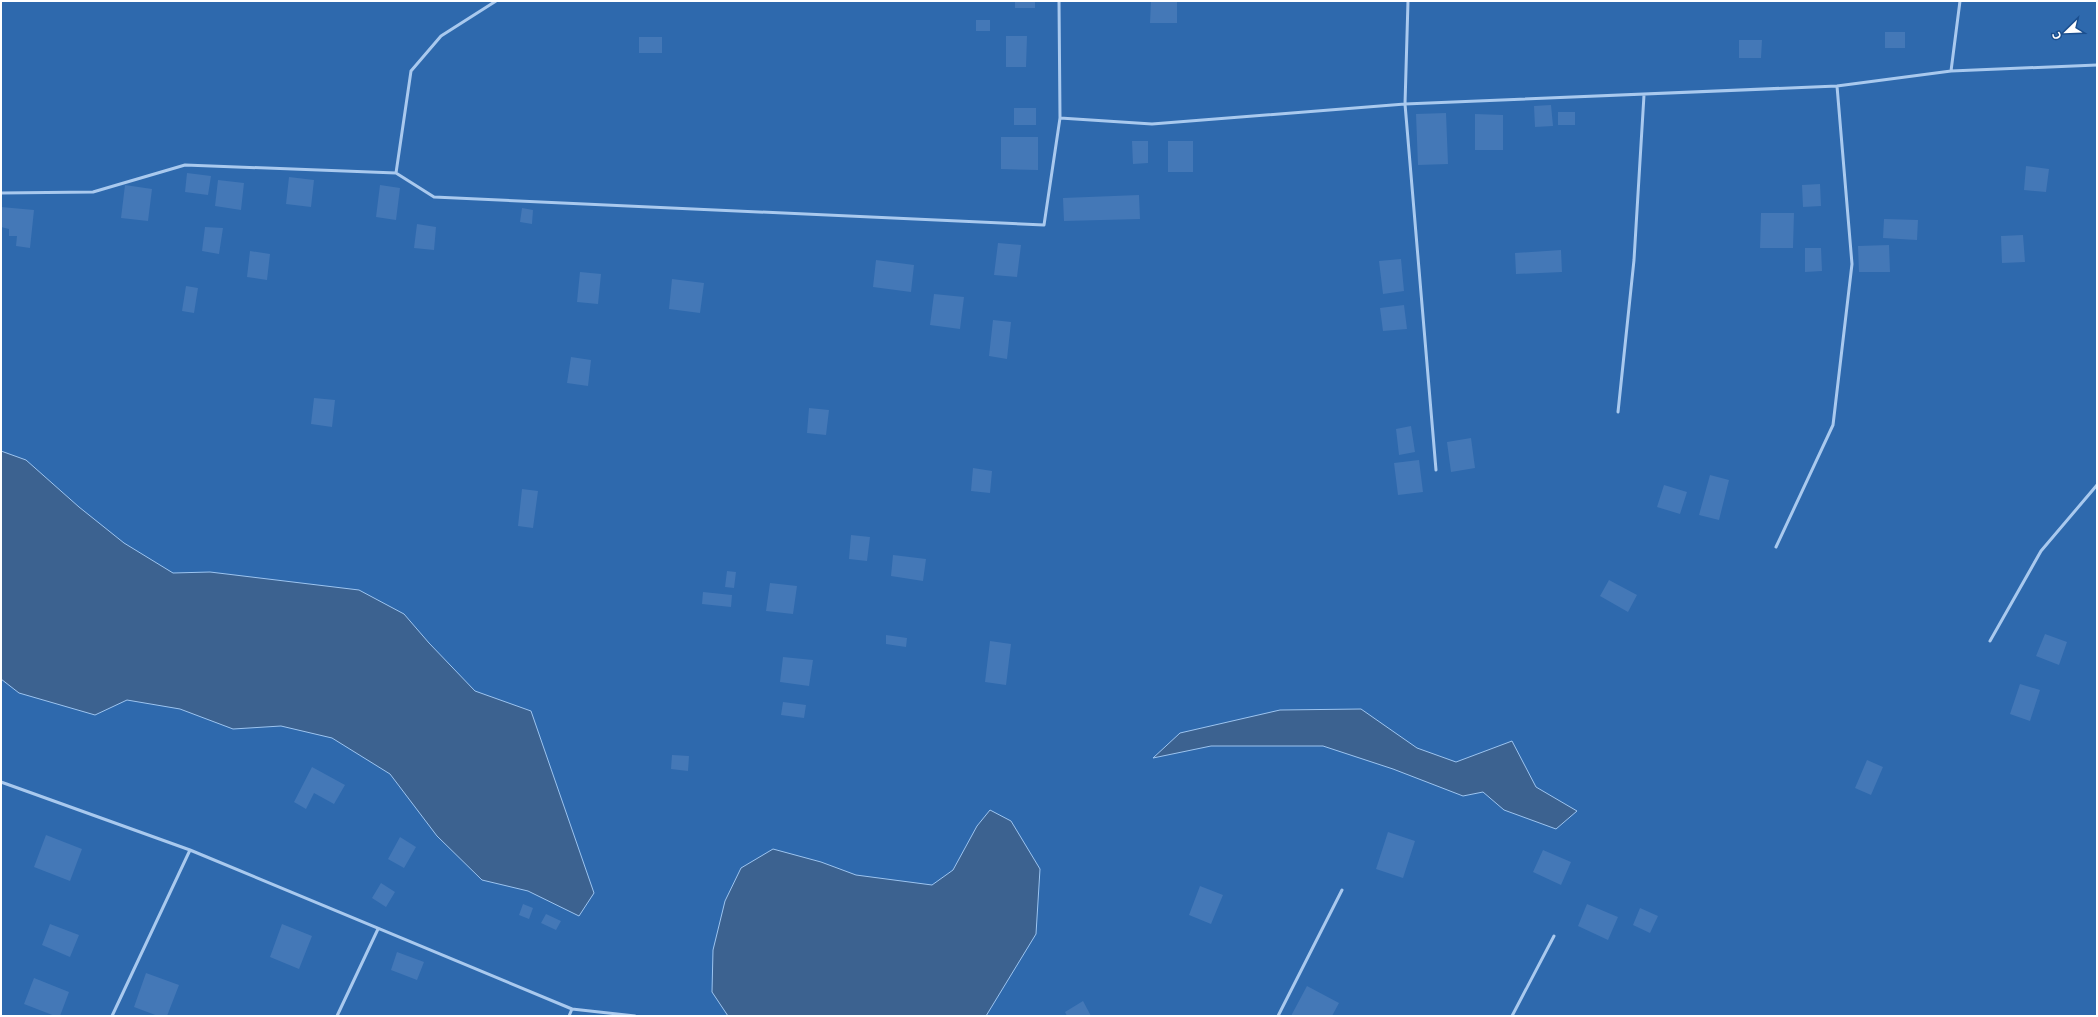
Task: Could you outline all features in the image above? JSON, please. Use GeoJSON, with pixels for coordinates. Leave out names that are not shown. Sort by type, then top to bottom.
{"type":"FeatureCollection","features":[{"type":"Feature","properties":{"kind":"lane"},"geometry":{"type":"LineString","coordinates":[[396,173],[411,71],[441,36],[496,1]]}},
{"type":"Feature","properties":{"kind":"lane"},"geometry":{"type":"LineString","coordinates":[[1,193],[93,192],[185,165],[396,173],[434,197],[1044,225],[1060,118],[1059,1]]}},
{"type":"Feature","properties":{"kind":"lane"},"geometry":{"type":"LineString","coordinates":[[1408,1],[1405,104],[1436,470]]}},
{"type":"Feature","properties":{"kind":"lane"},"geometry":{"type":"LineString","coordinates":[[1951,71],[1960,1]]}},
{"type":"Feature","properties":{"kind":"lane"},"geometry":{"type":"LineString","coordinates":[[1060,118],[1152,124],[1405,104],[1644,96],[1837,86],[1951,71],[2097,65]]}},
{"type":"Feature","properties":{"kind":"lane"},"geometry":{"type":"LineString","coordinates":[[1776,547],[1834,425],[1852,264],[1837,86]]}},
{"type":"Feature","properties":{"kind":"lane"},"geometry":{"type":"LineString","coordinates":[[1618,412],[1634,260],[1644,96]]}},
{"type":"Feature","properties":{"kind":"lane"},"geometry":{"type":"LineString","coordinates":[[1990,640],[2041,550],[2097,485]]}},
{"type":"Feature","properties":{"kind":"lane"},"geometry":{"type":"LineString","coordinates":[[1,784],[190,850],[572,1009],[635,1016]]}},
{"type":"Feature","properties":{"kind":"lane"},"geometry":{"type":"LineString","coordinates":[[112,1016],[190,850]]}},
{"type":"Feature","properties":{"kind":"lane"},"geometry":{"type":"LineString","coordinates":[[1278,1016],[1342,890]]}},
{"type":"Feature","properties":{"kind":"lane"},"geometry":{"type":"LineString","coordinates":[[337,1016],[378,929]]}},
{"type":"Feature","properties":{"kind":"lane"},"geometry":{"type":"LineString","coordinates":[[1512,1016],[1554,936]]}},
{"type":"Feature","properties":{"kind":"lane"},"geometry":{"type":"LineString","coordinates":[[569,1016],[572,1009]]}},
{"type":"Feature","properties":{"kind":"shaded area"},"geometry":{"type":"Polygon","coordinates":[[[1,1],[2097,1],[2097,1016],[1,1016],[1,1]]]}},
{"type":"Feature","properties":{"kind":"shaded area"},"geometry":{"type":"Polygon","coordinates":[[[1,451],[26,460],[79,507],[124,543],[173,573],[210,572],[359,590],[404,614],[429,643],[475,691],[531,711],[594,893],[579,916],[528,891],[482,880],[437,836],[390,774],[332,738],[281,726],[233,729],[180,709],[127,700],[95,715],[19,693],[1,679],[1,451]]]}},
{"type":"Feature","properties":{"kind":"shaded area"},"geometry":{"type":"Polygon","coordinates":[[[1361,709],[1417,748],[1456,762],[1512,741],[1536,787],[1577,811],[1556,829],[1504,810],[1483,792],[1463,796],[1393,769],[1323,746],[1211,746],[1153,758],[1180,733],[1280,710],[1361,709]]]}},
{"type":"Feature","properties":{"kind":"shaded area"},"geometry":{"type":"Polygon","coordinates":[[[990,810],[1011,821],[1040,869],[1036,934],[986,1016],[728,1016],[712,992],[713,950],[725,901],[741,868],[773,849],[821,862],[856,875],[932,885],[953,870],[977,826],[990,810]]]}},
{"type":"Feature","properties":{"kind":"building"},"geometry":{"type":"Polygon","coordinates":[[[1015,1],[1035,1],[1035,8],[1015,8],[1015,1]]]}},
{"type":"Feature","properties":{"kind":"building"},"geometry":{"type":"Polygon","coordinates":[[[1151,1],[1177,1],[1177,23],[1150,23],[1151,1]]]}},
{"type":"Feature","properties":{"kind":"building"},"geometry":{"type":"Polygon","coordinates":[[[976,20],[990,20],[990,31],[976,31],[976,20]]]}},
{"type":"Feature","properties":{"kind":"building"},"geometry":{"type":"Polygon","coordinates":[[[1885,32],[1905,32],[1905,48],[1885,48],[1885,32]]]}},
{"type":"Feature","properties":{"kind":"building"},"geometry":{"type":"Polygon","coordinates":[[[1006,36],[1027,36],[1026,67],[1006,67],[1006,36]]]}},
{"type":"Feature","properties":{"kind":"building"},"geometry":{"type":"Polygon","coordinates":[[[639,37],[662,37],[662,53],[639,53],[639,37]]]}},
{"type":"Feature","properties":{"kind":"building"},"geometry":{"type":"Polygon","coordinates":[[[1739,40],[1762,40],[1761,58],[1739,58],[1739,40]]]}},
{"type":"Feature","properties":{"kind":"building"},"geometry":{"type":"Polygon","coordinates":[[[1551,105],[1553,126],[1535,127],[1534,106],[1551,105]]]}},
{"type":"Feature","properties":{"kind":"building"},"geometry":{"type":"Polygon","coordinates":[[[1014,108],[1036,108],[1036,125],[1014,125],[1014,108]]]}},
{"type":"Feature","properties":{"kind":"building"},"geometry":{"type":"Polygon","coordinates":[[[1558,112],[1575,112],[1575,125],[1558,125],[1558,112]]]}},
{"type":"Feature","properties":{"kind":"building"},"geometry":{"type":"Polygon","coordinates":[[[1446,113],[1448,164],[1418,165],[1416,114],[1446,113]]]}},
{"type":"Feature","properties":{"kind":"building"},"geometry":{"type":"Polygon","coordinates":[[[1475,114],[1503,115],[1503,150],[1475,150],[1475,114]]]}},
{"type":"Feature","properties":{"kind":"building"},"geometry":{"type":"Polygon","coordinates":[[[1001,137],[1038,137],[1038,170],[1001,169],[1001,137]]]}},
{"type":"Feature","properties":{"kind":"building"},"geometry":{"type":"Polygon","coordinates":[[[1132,141],[1148,141],[1148,163],[1133,164],[1132,141]]]}},
{"type":"Feature","properties":{"kind":"building"},"geometry":{"type":"Polygon","coordinates":[[[1168,141],[1193,141],[1193,172],[1168,172],[1168,141]]]}},
{"type":"Feature","properties":{"kind":"building"},"geometry":{"type":"Polygon","coordinates":[[[2026,166],[2049,169],[2046,192],[2024,190],[2026,166]]]}},
{"type":"Feature","properties":{"kind":"building"},"geometry":{"type":"Polygon","coordinates":[[[187,173],[211,176],[208,195],[185,192],[187,173]]]}},
{"type":"Feature","properties":{"kind":"building"},"geometry":{"type":"Polygon","coordinates":[[[289,177],[314,180],[311,207],[286,204],[289,177]]]}},
{"type":"Feature","properties":{"kind":"building"},"geometry":{"type":"Polygon","coordinates":[[[218,180],[244,183],[241,210],[215,206],[218,180]]]}},
{"type":"Feature","properties":{"kind":"building"},"geometry":{"type":"Polygon","coordinates":[[[1820,184],[1821,206],[1803,207],[1802,185],[1820,184]]]}},
{"type":"Feature","properties":{"kind":"building"},"geometry":{"type":"Polygon","coordinates":[[[125,185],[152,189],[148,221],[121,218],[125,185]]]}},
{"type":"Feature","properties":{"kind":"building"},"geometry":{"type":"Polygon","coordinates":[[[380,185],[400,188],[396,220],[376,217],[380,185]]]}},
{"type":"Feature","properties":{"kind":"building"},"geometry":{"type":"Polygon","coordinates":[[[1139,195],[1140,219],[1064,221],[1063,198],[1139,195]]]}},
{"type":"Feature","properties":{"kind":"building"},"geometry":{"type":"Polygon","coordinates":[[[1,207],[34,210],[30,248],[16,246],[17,236],[9,236],[9,229],[1,227],[1,207]]]}},
{"type":"Feature","properties":{"kind":"building"},"geometry":{"type":"Polygon","coordinates":[[[522,208],[533,210],[532,224],[520,222],[522,208]]]}},
{"type":"Feature","properties":{"kind":"building"},"geometry":{"type":"Polygon","coordinates":[[[1761,213],[1794,213],[1793,248],[1760,248],[1761,213]]]}},
{"type":"Feature","properties":{"kind":"building"},"geometry":{"type":"Polygon","coordinates":[[[1884,219],[1918,220],[1917,240],[1883,238],[1884,219]]]}},
{"type":"Feature","properties":{"kind":"building"},"geometry":{"type":"Polygon","coordinates":[[[417,224],[436,227],[434,250],[414,248],[417,224]]]}},
{"type":"Feature","properties":{"kind":"building"},"geometry":{"type":"Polygon","coordinates":[[[205,227],[223,228],[219,254],[202,251],[205,227]]]}},
{"type":"Feature","properties":{"kind":"building"},"geometry":{"type":"Polygon","coordinates":[[[2023,235],[2025,262],[2002,263],[2001,236],[2023,235]]]}},
{"type":"Feature","properties":{"kind":"building"},"geometry":{"type":"Polygon","coordinates":[[[998,243],[1021,245],[1017,277],[994,275],[998,243]]]}},
{"type":"Feature","properties":{"kind":"building"},"geometry":{"type":"Polygon","coordinates":[[[1889,245],[1890,272],[1859,272],[1858,246],[1889,245]]]}},
{"type":"Feature","properties":{"kind":"building"},"geometry":{"type":"Polygon","coordinates":[[[1805,248],[1821,248],[1822,271],[1805,272],[1805,248]]]}},
{"type":"Feature","properties":{"kind":"building"},"geometry":{"type":"Polygon","coordinates":[[[1561,250],[1562,272],[1516,274],[1515,253],[1561,250]]]}},
{"type":"Feature","properties":{"kind":"building"},"geometry":{"type":"Polygon","coordinates":[[[250,251],[270,254],[267,280],[247,277],[250,251]]]}},
{"type":"Feature","properties":{"kind":"building"},"geometry":{"type":"Polygon","coordinates":[[[1401,259],[1404,291],[1383,294],[1379,261],[1401,259]]]}},
{"type":"Feature","properties":{"kind":"building"},"geometry":{"type":"Polygon","coordinates":[[[876,260],[914,265],[911,292],[873,287],[876,260]]]}},
{"type":"Feature","properties":{"kind":"building"},"geometry":{"type":"Polygon","coordinates":[[[580,272],[601,274],[598,304],[577,302],[580,272]]]}},
{"type":"Feature","properties":{"kind":"building"},"geometry":{"type":"Polygon","coordinates":[[[672,279],[704,283],[700,313],[669,309],[672,279]]]}},
{"type":"Feature","properties":{"kind":"building"},"geometry":{"type":"Polygon","coordinates":[[[186,286],[198,288],[194,313],[182,311],[186,286]]]}},
{"type":"Feature","properties":{"kind":"building"},"geometry":{"type":"Polygon","coordinates":[[[934,294],[964,297],[960,329],[930,325],[934,294]]]}},
{"type":"Feature","properties":{"kind":"building"},"geometry":{"type":"Polygon","coordinates":[[[1404,305],[1407,329],[1383,331],[1380,308],[1404,305]]]}},
{"type":"Feature","properties":{"kind":"building"},"geometry":{"type":"Polygon","coordinates":[[[993,320],[1011,322],[1007,359],[989,356],[993,320]]]}},
{"type":"Feature","properties":{"kind":"building"},"geometry":{"type":"Polygon","coordinates":[[[571,357],[591,360],[588,386],[567,383],[571,357]]]}},
{"type":"Feature","properties":{"kind":"building"},"geometry":{"type":"Polygon","coordinates":[[[314,398],[335,400],[332,427],[311,424],[314,398]]]}},
{"type":"Feature","properties":{"kind":"building"},"geometry":{"type":"Polygon","coordinates":[[[809,408],[829,410],[826,435],[807,433],[809,408]]]}},
{"type":"Feature","properties":{"kind":"building"},"geometry":{"type":"Polygon","coordinates":[[[1411,426],[1415,452],[1399,455],[1396,429],[1411,426]]]}},
{"type":"Feature","properties":{"kind":"building"},"geometry":{"type":"Polygon","coordinates":[[[1471,438],[1475,468],[1451,472],[1447,442],[1471,438]]]}},
{"type":"Feature","properties":{"kind":"building"},"geometry":{"type":"Polygon","coordinates":[[[1419,460],[1423,492],[1398,495],[1394,463],[1419,460]]]}},
{"type":"Feature","properties":{"kind":"building"},"geometry":{"type":"Polygon","coordinates":[[[973,468],[992,471],[990,493],[971,491],[973,468]]]}},
{"type":"Feature","properties":{"kind":"building"},"geometry":{"type":"Polygon","coordinates":[[[1710,475],[1729,480],[1719,520],[1699,515],[1710,475]]]}},
{"type":"Feature","properties":{"kind":"building"},"geometry":{"type":"Polygon","coordinates":[[[1664,485],[1687,492],[1680,514],[1657,507],[1664,485]]]}},
{"type":"Feature","properties":{"kind":"building"},"geometry":{"type":"Polygon","coordinates":[[[522,489],[538,491],[533,528],[518,526],[522,489]]]}},
{"type":"Feature","properties":{"kind":"building"},"geometry":{"type":"Polygon","coordinates":[[[851,535],[870,537],[867,561],[849,559],[851,535]]]}},
{"type":"Feature","properties":{"kind":"building"},"geometry":{"type":"Polygon","coordinates":[[[893,555],[926,559],[923,581],[891,576],[893,555]]]}},
{"type":"Feature","properties":{"kind":"building"},"geometry":{"type":"Polygon","coordinates":[[[727,571],[736,572],[734,588],[725,587],[727,571]]]}},
{"type":"Feature","properties":{"kind":"building"},"geometry":{"type":"Polygon","coordinates":[[[1609,580],[1637,595],[1628,612],[1600,596],[1609,580]]]}},
{"type":"Feature","properties":{"kind":"building"},"geometry":{"type":"Polygon","coordinates":[[[770,583],[797,586],[793,614],[766,611],[770,583]]]}},
{"type":"Feature","properties":{"kind":"building"},"geometry":{"type":"Polygon","coordinates":[[[703,592],[732,595],[731,607],[702,604],[703,592]]]}},
{"type":"Feature","properties":{"kind":"building"},"geometry":{"type":"Polygon","coordinates":[[[2045,634],[2067,642],[2059,665],[2036,656],[2045,634]]]}},
{"type":"Feature","properties":{"kind":"building"},"geometry":{"type":"Polygon","coordinates":[[[886,635],[907,638],[906,647],[886,644],[886,635]]]}},
{"type":"Feature","properties":{"kind":"building"},"geometry":{"type":"Polygon","coordinates":[[[990,641],[1011,644],[1006,685],[985,682],[990,641]]]}},
{"type":"Feature","properties":{"kind":"building"},"geometry":{"type":"Polygon","coordinates":[[[783,657],[813,660],[809,686],[780,682],[783,657]]]}},
{"type":"Feature","properties":{"kind":"building"},"geometry":{"type":"Polygon","coordinates":[[[2020,684],[2040,690],[2030,721],[2010,714],[2020,684]]]}},
{"type":"Feature","properties":{"kind":"building"},"geometry":{"type":"Polygon","coordinates":[[[783,702],[806,705],[804,718],[781,715],[783,702]]]}},
{"type":"Feature","properties":{"kind":"building"},"geometry":{"type":"Polygon","coordinates":[[[672,755],[689,756],[688,771],[671,769],[672,755]]]}},
{"type":"Feature","properties":{"kind":"building"},"geometry":{"type":"Polygon","coordinates":[[[1867,760],[1883,767],[1871,795],[1855,788],[1867,760]]]}},
{"type":"Feature","properties":{"kind":"building"},"geometry":{"type":"Polygon","coordinates":[[[312,767],[345,785],[334,804],[314,793],[306,809],[294,802],[312,767]]]}},
{"type":"Feature","properties":{"kind":"building"},"geometry":{"type":"Polygon","coordinates":[[[1388,832],[1415,841],[1403,878],[1376,869],[1388,832]]]}},
{"type":"Feature","properties":{"kind":"building"},"geometry":{"type":"Polygon","coordinates":[[[46,835],[82,849],[70,881],[34,867],[46,835]]]}},
{"type":"Feature","properties":{"kind":"building"},"geometry":{"type":"Polygon","coordinates":[[[400,837],[416,847],[404,868],[388,859],[400,837]]]}},
{"type":"Feature","properties":{"kind":"building"},"geometry":{"type":"Polygon","coordinates":[[[1543,850],[1571,862],[1561,885],[1533,872],[1543,850]]]}},
{"type":"Feature","properties":{"kind":"building"},"geometry":{"type":"Polygon","coordinates":[[[381,883],[395,892],[386,907],[372,898],[381,883]]]}},
{"type":"Feature","properties":{"kind":"building"},"geometry":{"type":"Polygon","coordinates":[[[1200,886],[1223,895],[1211,924],[1189,915],[1200,886]]]}},
{"type":"Feature","properties":{"kind":"building"},"geometry":{"type":"Polygon","coordinates":[[[523,904],[533,908],[529,919],[519,915],[523,904]]]}},
{"type":"Feature","properties":{"kind":"building"},"geometry":{"type":"Polygon","coordinates":[[[1587,904],[1618,917],[1608,940],[1578,926],[1587,904]]]}},
{"type":"Feature","properties":{"kind":"building"},"geometry":{"type":"Polygon","coordinates":[[[1640,908],[1658,916],[1650,933],[1633,925],[1640,908]]]}},
{"type":"Feature","properties":{"kind":"building"},"geometry":{"type":"Polygon","coordinates":[[[546,914],[561,921],[556,930],[541,923],[546,914]]]}},
{"type":"Feature","properties":{"kind":"building"},"geometry":{"type":"Polygon","coordinates":[[[50,924],[79,935],[70,957],[42,945],[50,924]]]}},
{"type":"Feature","properties":{"kind":"building"},"geometry":{"type":"Polygon","coordinates":[[[282,924],[312,936],[299,969],[270,957],[282,924]]]}},
{"type":"Feature","properties":{"kind":"building"},"geometry":{"type":"Polygon","coordinates":[[[397,952],[424,962],[417,980],[391,970],[397,952]]]}},
{"type":"Feature","properties":{"kind":"building"},"geometry":{"type":"Polygon","coordinates":[[[146,973],[179,985],[167,1016],[158,1016],[134,1007],[146,973]]]}},
{"type":"Feature","properties":{"kind":"building"},"geometry":{"type":"Polygon","coordinates":[[[34,978],[69,992],[60,1016],[55,1016],[24,1004],[34,978]]]}},
{"type":"Feature","properties":{"kind":"building"},"geometry":{"type":"Polygon","coordinates":[[[1307,986],[1339,1003],[1332,1016],[1291,1016],[1307,986]]]}},
{"type":"Feature","properties":{"kind":"building"},"geometry":{"type":"Polygon","coordinates":[[[1083,1001],[1091,1016],[1067,1016],[1065,1012],[1083,1001]]]}}]}
